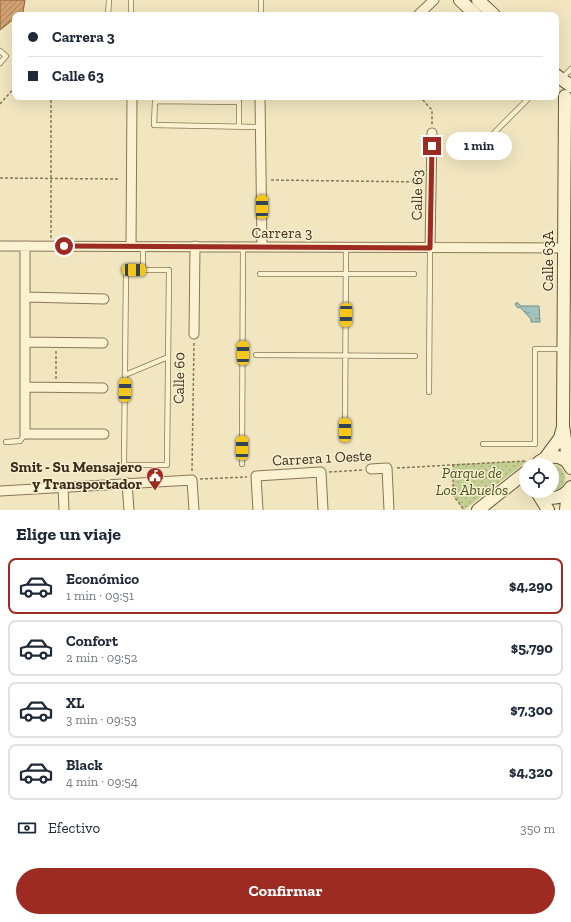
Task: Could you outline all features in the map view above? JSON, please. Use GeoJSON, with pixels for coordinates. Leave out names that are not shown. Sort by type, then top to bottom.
{"type":"FeatureCollection","features":[{"type":"Feature","properties":{"kind":"street"},"geometry":{"type":"LineString","coordinates":[[421,12],[434,0]]}},
{"type":"Feature","properties":{"kind":"street"},"geometry":{"type":"LineString","coordinates":[[460,0],[473,12]]}},
{"type":"Feature","properties":{"kind":"street"},"geometry":{"type":"LineString","coordinates":[[478,0],[491,12]]}},
{"type":"Feature","properties":{"kind":"street","name":"Calle 63A"},"geometry":{"type":"LineString","coordinates":[[563,87],[565,347],[563,426],[570,466]]}},
{"type":"Feature","properties":{"kind":"street"},"geometry":{"type":"LineString","coordinates":[[131,246],[132,100]]}},
{"type":"Feature","properties":{"kind":"street"},"geometry":{"type":"LineString","coordinates":[[260,100],[262,246]]}},
{"type":"Feature","properties":{"kind":"street","name":"Calle 63"},"geometry":{"type":"LineString","coordinates":[[430,248],[432,133]]}},
{"type":"Feature","properties":{"kind":"street","name":"Carrera 3"},"geometry":{"type":"LineString","coordinates":[[0,246],[564,248]]}},
{"type":"Feature","properties":{"kind":"street"},"geometry":{"type":"LineString","coordinates":[[25,246],[25,434],[104,434]]}},
{"type":"Feature","properties":{"kind":"street","name":"Calle 60"},"geometry":{"type":"LineString","coordinates":[[194,334],[195,246]]}},
{"type":"Feature","properties":{"kind":"street"},"geometry":{"type":"LineString","coordinates":[[25,297],[104,298]]}},
{"type":"Feature","properties":{"kind":"street"},"geometry":{"type":"LineString","coordinates":[[25,342],[103,343]]}},
{"type":"Feature","properties":{"kind":"street"},"geometry":{"type":"LineString","coordinates":[[25,387],[103,388]]}},
{"type":"Feature","properties":{"kind":"street","name":"Calle 63A"},"geometry":{"type":"LineString","coordinates":[[540,458],[560,438],[563,426]]}},
{"type":"Feature","properties":{"kind":"street"},"geometry":{"type":"LineString","coordinates":[[559,458],[565,460],[570,466]]}},
{"type":"Feature","properties":{"kind":"street"},"geometry":{"type":"LineString","coordinates":[[387,468],[389,510]]}},
{"type":"Feature","properties":{"kind":"street","name":"Carrera 1 Oeste"},"geometry":{"type":"LineString","coordinates":[[371,469],[387,468]]}},
{"type":"Feature","properties":{"kind":"street"},"geometry":{"type":"LineString","coordinates":[[321,472],[323,510]]}},
{"type":"Feature","properties":{"kind":"street","name":"Carrera 1 Oeste"},"geometry":{"type":"LineString","coordinates":[[256,476],[321,472]]}},
{"type":"Feature","properties":{"kind":"street"},"geometry":{"type":"LineString","coordinates":[[256,476],[258,510]]}},
{"type":"Feature","properties":{"kind":"street"},"geometry":{"type":"LineString","coordinates":[[0,491],[192,480],[194,510]]}},
{"type":"Feature","properties":{"kind":"street"},"geometry":{"type":"LineString","coordinates":[[127,483],[129,510]]}},
{"type":"Feature","properties":{"kind":"street","name":"Calle 63A"},"geometry":{"type":"LineString","coordinates":[[478,510],[519,483]]}},
{"type":"Feature","properties":{"kind":"street"},"geometry":{"type":"LineString","coordinates":[[63,487],[64,510]]}},
{"type":"Feature","properties":{"kind":"street"},"geometry":{"type":"LineString","coordinates":[[559,497],[563,496],[570,489]]}},
{"type":"Feature","properties":{"kind":"street"},"geometry":{"type":"LineString","coordinates":[[566,510],[570,489]]}},
{"type":"Feature","properties":{"kind":"street"},"geometry":{"type":"LineString","coordinates":[[541,498],[548,510]]}},
{"type":"Feature","properties":{"kind":"lane"},"geometry":{"type":"LineString","coordinates":[[108,12],[109,0]]}},
{"type":"Feature","properties":{"kind":"lane"},"geometry":{"type":"LineString","coordinates":[[131,0],[131,12]]}},
{"type":"Feature","properties":{"kind":"lane"},"geometry":{"type":"LineString","coordinates":[[261,0],[261,12]]}},
{"type":"Feature","properties":{"kind":"lane"},"geometry":{"type":"LineString","coordinates":[[0,51],[6,56],[0,63]]}},
{"type":"Feature","properties":{"kind":"lane"},"geometry":{"type":"LineString","coordinates":[[563,87],[571,69]]}},
{"type":"Feature","properties":{"kind":"lane"},"geometry":{"type":"LineString","coordinates":[[494,133],[527,100]]}},
{"type":"Feature","properties":{"kind":"lane"},"geometry":{"type":"LineString","coordinates":[[239,126],[240,102],[154,101],[154,125],[261,127]]}},
{"type":"Feature","properties":{"kind":"lane"},"geometry":{"type":"LineString","coordinates":[[142,246],[143,270]]}},
{"type":"Feature","properties":{"kind":"lane"},"geometry":{"type":"LineString","coordinates":[[242,464],[243,246]]}},
{"type":"Feature","properties":{"kind":"lane"},"geometry":{"type":"LineString","coordinates":[[345,430],[346,247]]}},
{"type":"Feature","properties":{"kind":"lane"},"geometry":{"type":"LineString","coordinates":[[429,392],[430,248]]}},
{"type":"Feature","properties":{"kind":"lane"},"geometry":{"type":"LineString","coordinates":[[126,270],[143,270],[169,270],[167,465],[124,465],[126,270]]}},
{"type":"Feature","properties":{"kind":"lane"},"geometry":{"type":"LineString","coordinates":[[260,274],[414,274]]}},
{"type":"Feature","properties":{"kind":"lane"},"geometry":{"type":"LineString","coordinates":[[483,444],[535,444],[536,349],[565,347]]}},
{"type":"Feature","properties":{"kind":"lane"},"geometry":{"type":"LineString","coordinates":[[256,355],[416,356]]}},
{"type":"Feature","properties":{"kind":"lane"},"geometry":{"type":"LineString","coordinates":[[125,375],[168,357]]}},
{"type":"Feature","properties":{"kind":"lane"},"geometry":{"type":"LineString","coordinates":[[6,442],[20,441],[25,434]]}},
{"type":"Feature","properties":{"kind":"path"},"geometry":{"type":"LineString","coordinates":[[0,104],[12,90]]}},
{"type":"Feature","properties":{"kind":"path"},"geometry":{"type":"LineString","coordinates":[[51,100],[51,246]]}},
{"type":"Feature","properties":{"kind":"path"},"geometry":{"type":"LineString","coordinates":[[423,100],[432,110],[432,133]]}},
{"type":"Feature","properties":{"kind":"path"},"geometry":{"type":"LineString","coordinates":[[0,178],[118,179]]}},
{"type":"Feature","properties":{"kind":"path"},"geometry":{"type":"LineString","coordinates":[[261,180],[431,183]]}},
{"type":"Feature","properties":{"kind":"path","name":"Calle 60"},"geometry":{"type":"LineString","coordinates":[[192,480],[194,334]]}},
{"type":"Feature","properties":{"kind":"path"},"geometry":{"type":"LineString","coordinates":[[56,342],[56,387]]}},
{"type":"Feature","properties":{"kind":"path","name":"Carrera 1 Oeste"},"geometry":{"type":"LineString","coordinates":[[387,468],[452,464],[519,463]]}},
{"type":"Feature","properties":{"kind":"path"},"geometry":{"type":"LineString","coordinates":[[452,464],[453,495],[464,510]]}},
{"type":"Feature","properties":{"kind":"path","name":"Carrera 1 Oeste"},"geometry":{"type":"LineString","coordinates":[[321,472],[371,469]]}},
{"type":"Feature","properties":{"kind":"path","name":"Carrera 1 Oeste"},"geometry":{"type":"LineString","coordinates":[[192,480],[256,476]]}},
{"type":"Feature","properties":{"kind":"green space","name":"Parque de Los Abuelos"},"geometry":{"type":"Polygon","coordinates":[[[519,461],[519,467],[464,510],[453,495],[453,464],[519,461]]]}},
{"type":"Feature","properties":{"kind":"green space"},"geometry":{"type":"Polygon","coordinates":[[[559,467],[565,474],[564,484],[559,489],[559,467]]]}},
{"type":"Feature","properties":{"kind":"water"},"geometry":{"type":"Polygon","coordinates":[[[517,302],[521,306],[539,306],[540,322],[531,322],[531,319],[520,307],[518,308],[515,304],[517,302]]]}},
{"type":"Feature","properties":{"kind":"building"},"geometry":{"type":"Polygon","coordinates":[[[0,0],[25,0],[23,12],[12,12],[12,20],[0,30],[0,0]]]}},
{"type":"Feature","properties":{"kind":"place","name":"Smit - Su Mensajero y Transportador"},"geometry":{"type":"Point","coordinates":[155,491]}},
{"type":"Feature","properties":{"kind":"route"},"geometry":{"type":"LineString","coordinates":[[64,246],[430,248],[432,146]]}}]}
